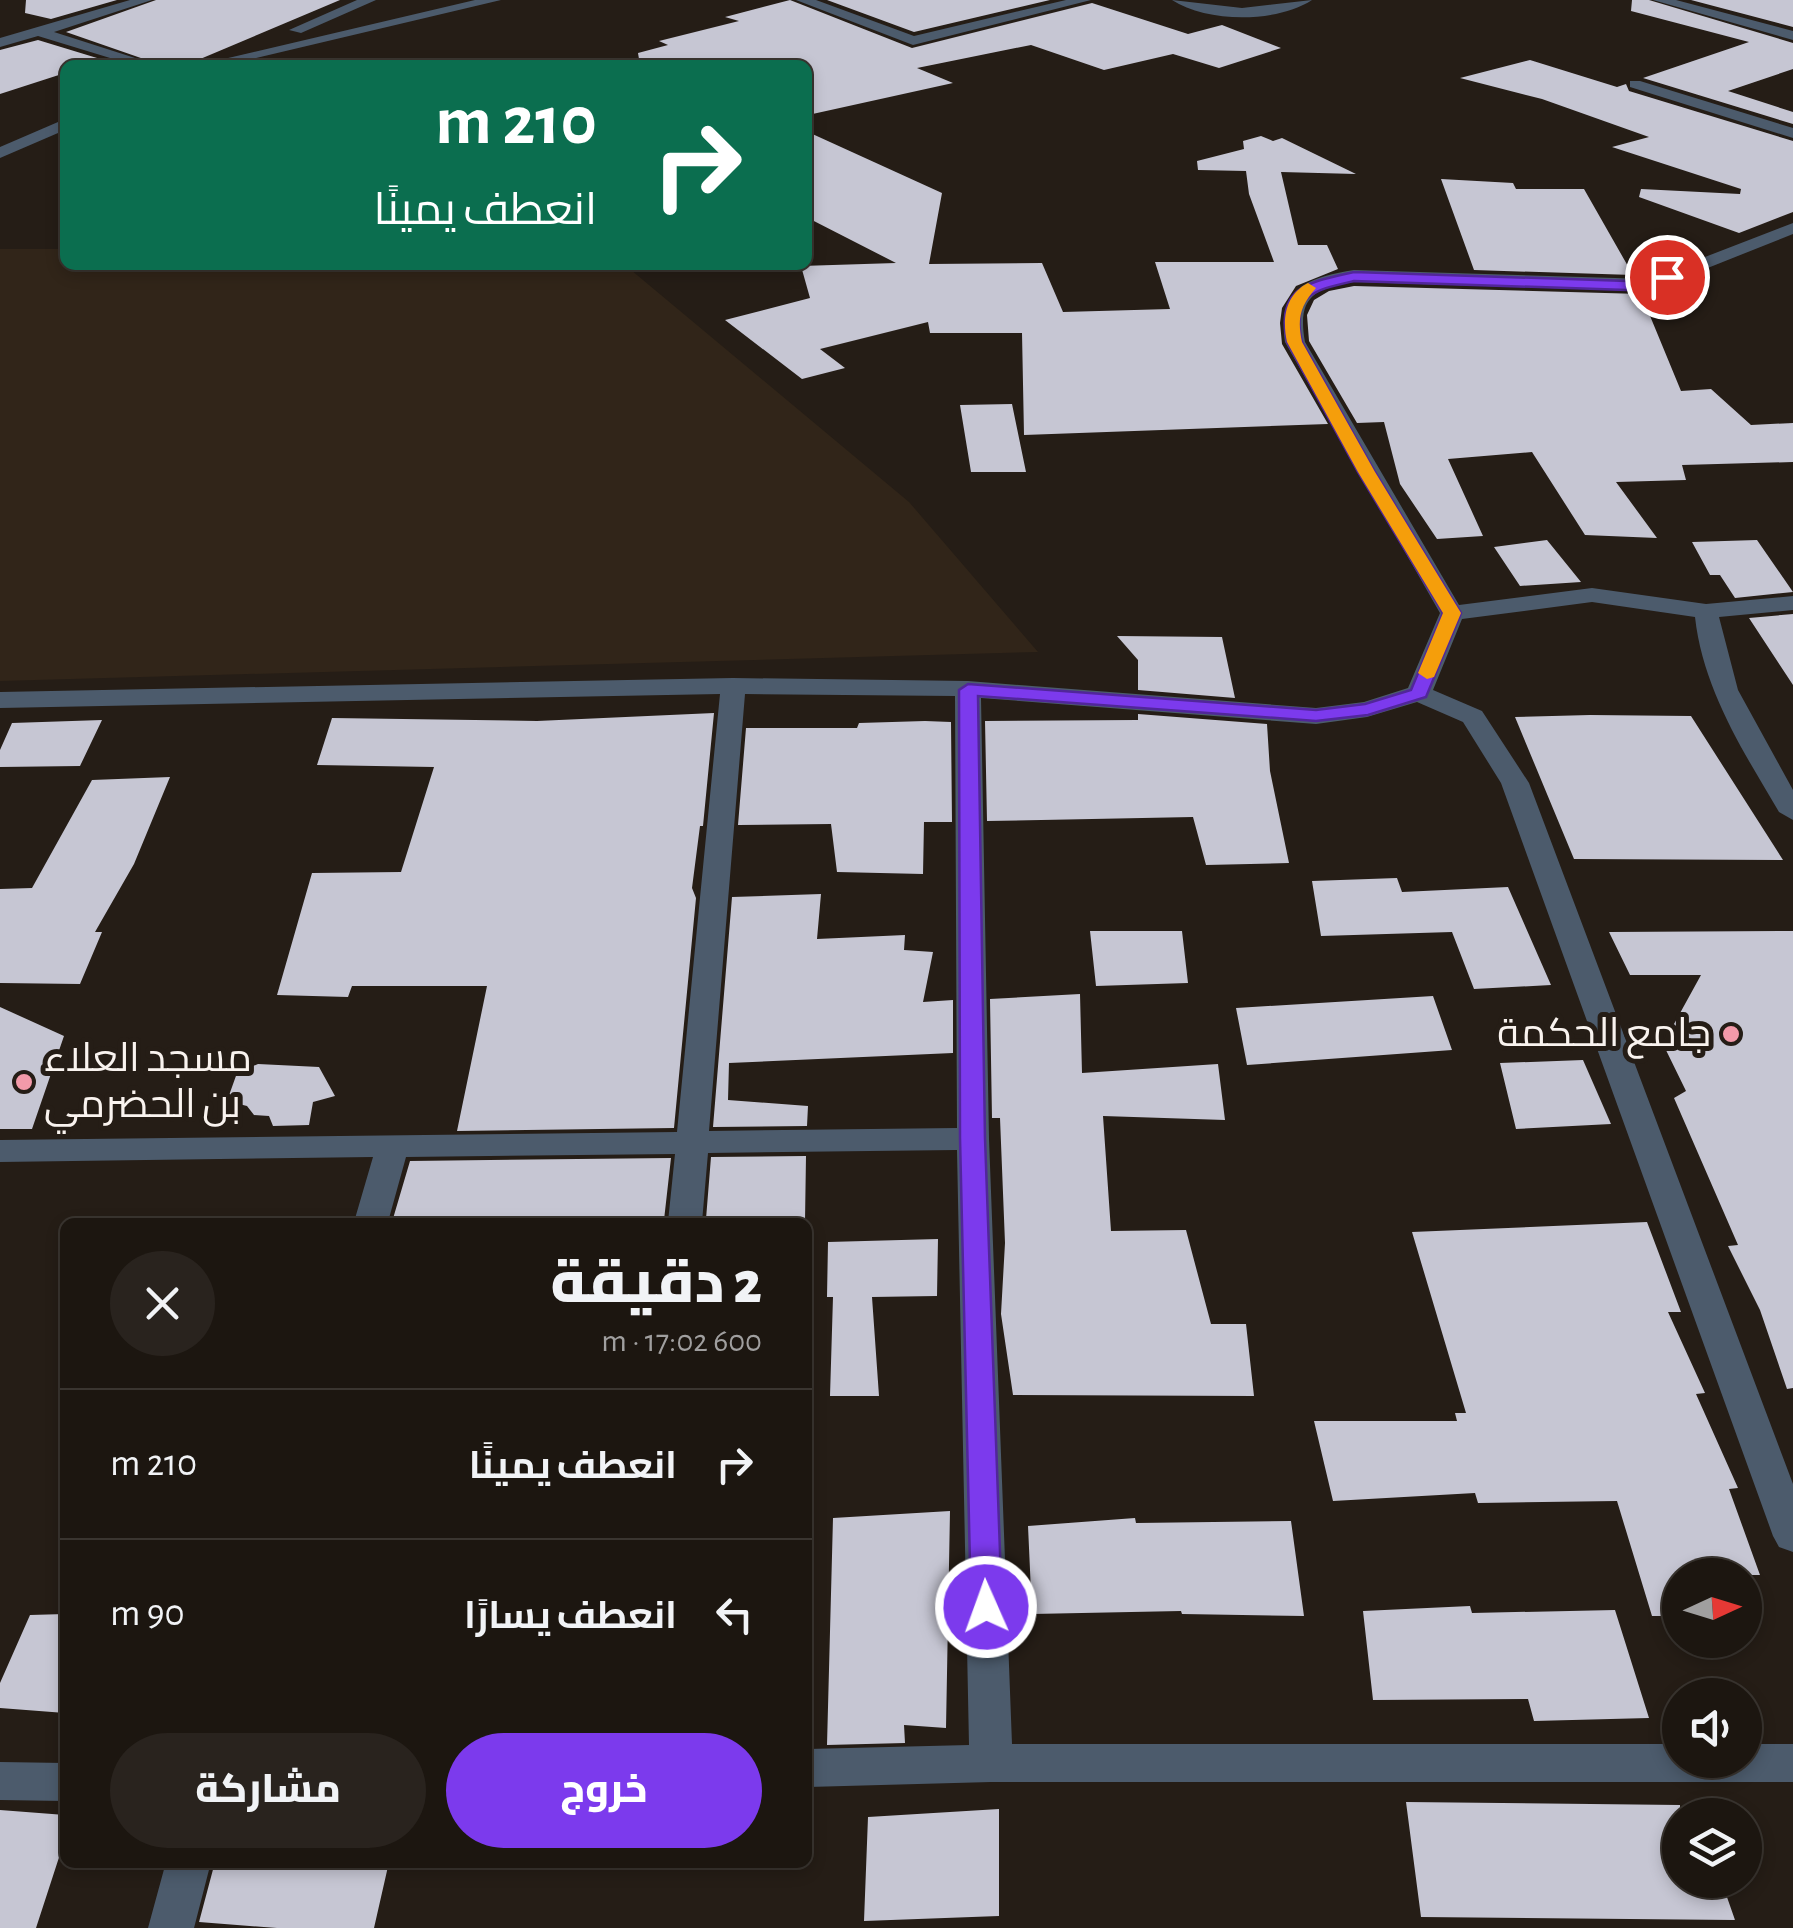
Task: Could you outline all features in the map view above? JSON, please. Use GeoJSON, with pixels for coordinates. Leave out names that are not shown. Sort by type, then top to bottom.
{"type":"FeatureCollection","features":[{"type":"Feature","properties":{"kind":"street"},"geometry":{"type":"LineString","coordinates":[[0,43],[146,0]]}},
{"type":"Feature","properties":{"kind":"street"},"geometry":{"type":"LineString","coordinates":[[222,60],[369,0]]}},
{"type":"Feature","properties":{"kind":"street"},"geometry":{"type":"LineString","coordinates":[[228,60],[494,0]]}},
{"type":"Feature","properties":{"kind":"street"},"geometry":{"type":"LineString","coordinates":[[803,0],[913,41],[1084,0]]}},
{"type":"Feature","properties":{"kind":"street"},"geometry":{"type":"LineString","coordinates":[[1180,0],[1230,15],[1266,12],[1305,0]]}},
{"type":"Feature","properties":{"kind":"street"},"geometry":{"type":"LineString","coordinates":[[1660,0],[1793,36]]}},
{"type":"Feature","properties":{"kind":"street"},"geometry":{"type":"LineString","coordinates":[[1003,4],[1030,13]]}},
{"type":"Feature","properties":{"kind":"street"},"geometry":{"type":"LineString","coordinates":[[40,32],[132,60]]}},
{"type":"Feature","properties":{"kind":"street"},"geometry":{"type":"LineString","coordinates":[[1634,84],[1793,133]]}},
{"type":"Feature","properties":{"kind":"street"},"geometry":{"type":"LineString","coordinates":[[0,153],[60,126]]}},
{"type":"Feature","properties":{"kind":"street"},"geometry":{"type":"LineString","coordinates":[[1452,613],[1295,342],[1290,323],[1297,298],[1309,287],[1354,276],[1650,285],[1793,228]]}},
{"type":"Feature","properties":{"kind":"street"},"geometry":{"type":"LineString","coordinates":[[1452,613],[1592,594],[1706,610],[1793,604]]}},
{"type":"Feature","properties":{"kind":"street"},"geometry":{"type":"LineString","coordinates":[[1706,610],[1707,633],[1743,729],[1793,812]]}},
{"type":"Feature","properties":{"kind":"street"},"geometry":{"type":"LineString","coordinates":[[1419,693],[1452,613]]}},
{"type":"Feature","properties":{"kind":"street"},"geometry":{"type":"LineString","coordinates":[[0,700],[733,686],[968,690],[1316,716],[1368,709],[1419,693],[1473,717],[1515,783],[1793,1536]]}},
{"type":"Feature","properties":{"kind":"street"},"geometry":{"type":"LineString","coordinates":[[685,1218],[733,686]]}},
{"type":"Feature","properties":{"kind":"street"},"geometry":{"type":"LineString","coordinates":[[968,690],[973,1138],[991,1763]]}},
{"type":"Feature","properties":{"kind":"street"},"geometry":{"type":"LineString","coordinates":[[0,1151],[973,1138]]}},
{"type":"Feature","properties":{"kind":"street"},"geometry":{"type":"LineString","coordinates":[[372,1218],[392,1148]]}},
{"type":"Feature","properties":{"kind":"street"},"geometry":{"type":"LineString","coordinates":[[812,1768],[991,1763],[1793,1762]]}},
{"type":"Feature","properties":{"kind":"street"},"geometry":{"type":"LineString","coordinates":[[0,1781],[60,1782]]}},
{"type":"Feature","properties":{"kind":"street"},"geometry":{"type":"LineString","coordinates":[[171,1928],[187,1868]]}},
{"type":"Feature","properties":{"kind":"shaded area"},"geometry":{"type":"Polygon","coordinates":[[[0,249],[60,249],[60,270],[631,270],[909,502],[1038,652],[0,681],[0,249]]]}},
{"type":"Feature","properties":{"kind":"building"},"geometry":{"type":"Polygon","coordinates":[[[26,0],[117,0],[51,19],[25,13],[26,0]]]}},
{"type":"Feature","properties":{"kind":"building"},"geometry":{"type":"Polygon","coordinates":[[[156,0],[340,0],[198,60],[147,60],[66,32],[156,0]]]}},
{"type":"Feature","properties":{"kind":"building"},"geometry":{"type":"Polygon","coordinates":[[[790,0],[912,48],[1092,3],[1188,34],[1222,25],[1281,48],[1219,68],[1173,54],[1104,70],[1031,45],[917,68],[953,83],[812,114],[812,60],[639,60],[638,53],[668,45],[659,41],[739,21],[725,17],[790,0]]]}},
{"type":"Feature","properties":{"kind":"building"},"geometry":{"type":"Polygon","coordinates":[[[827,0],[1050,0],[914,32],[827,0]]]}},
{"type":"Feature","properties":{"kind":"building"},"geometry":{"type":"Polygon","coordinates":[[[1632,0],[1649,0],[1793,43],[1793,69],[1728,91],[1793,112],[1793,124],[1643,78],[1749,42],[1631,11],[1632,0]]]}},
{"type":"Feature","properties":{"kind":"building"},"geometry":{"type":"Polygon","coordinates":[[[1691,0],[1793,0],[1793,27],[1691,0]]]}},
{"type":"Feature","properties":{"kind":"building"},"geometry":{"type":"Polygon","coordinates":[[[38,40],[104,60],[60,60],[60,75],[0,94],[0,50],[38,40]]]}},
{"type":"Feature","properties":{"kind":"building"},"geometry":{"type":"Polygon","coordinates":[[[1530,60],[1617,87],[1626,84],[1629,91],[1793,141],[1793,212],[1739,233],[1639,197],[1641,189],[1740,194],[1741,189],[1612,147],[1649,137],[1542,99],[1460,78],[1530,60]]]}},
{"type":"Feature","properties":{"kind":"building"},"geometry":{"type":"Polygon","coordinates":[[[812,134],[942,193],[929,264],[1042,263],[1063,312],[1170,309],[1155,262],[1274,262],[1249,194],[1246,171],[1198,170],[1197,161],[1244,149],[1243,141],[1261,136],[1273,141],[1282,138],[1356,174],[1281,172],[1298,245],[1327,245],[1338,269],[1296,286],[1282,308],[1280,323],[1282,344],[1328,424],[1024,435],[1022,333],[930,333],[928,322],[820,349],[845,368],[802,379],[725,320],[810,298],[802,270],[812,270],[812,266],[896,263],[812,220],[812,134]]]}},
{"type":"Feature","properties":{"kind":"building"},"geometry":{"type":"Polygon","coordinates":[[[1441,179],[1513,183],[1516,189],[1584,189],[1633,275],[1474,270],[1441,179]]]}},
{"type":"Feature","properties":{"kind":"building"},"geometry":{"type":"Polygon","coordinates":[[[1354,286],[1641,294],[1681,391],[1711,389],[1751,425],[1793,423],[1793,462],[1682,465],[1686,480],[1616,482],[1657,538],[1585,535],[1532,452],[1448,459],[1483,536],[1437,539],[1400,484],[1384,422],[1357,423],[1309,341],[1307,315],[1314,300],[1329,291],[1354,286]]]}},
{"type":"Feature","properties":{"kind":"building"},"geometry":{"type":"Polygon","coordinates":[[[1012,404],[1026,472],[971,472],[960,405],[1012,404]]]}},
{"type":"Feature","properties":{"kind":"building"},"geometry":{"type":"Polygon","coordinates":[[[1547,540],[1581,582],[1520,586],[1494,547],[1547,540]]]}},
{"type":"Feature","properties":{"kind":"building"},"geometry":{"type":"Polygon","coordinates":[[[1757,540],[1793,592],[1735,598],[1720,575],[1710,575],[1692,542],[1757,540]]]}},
{"type":"Feature","properties":{"kind":"building"},"geometry":{"type":"Polygon","coordinates":[[[1793,614],[1793,685],[1749,618],[1793,614]]]}},
{"type":"Feature","properties":{"kind":"building"},"geometry":{"type":"Polygon","coordinates":[[[1117,636],[1222,637],[1235,698],[1138,690],[1138,660],[1117,636]]]}},
{"type":"Feature","properties":{"kind":"building"},"geometry":{"type":"Polygon","coordinates":[[[714,713],[703,826],[692,888],[696,898],[674,1128],[457,1131],[487,986],[352,986],[348,997],[277,995],[312,873],[401,872],[434,767],[317,765],[332,718],[537,721],[714,713]]]}},
{"type":"Feature","properties":{"kind":"building"},"geometry":{"type":"Polygon","coordinates":[[[1138,714],[1267,724],[1270,771],[1289,863],[1206,865],[1193,817],[987,821],[985,721],[1138,720],[1138,714]]]}},
{"type":"Feature","properties":{"kind":"building"},"geometry":{"type":"Polygon","coordinates":[[[1691,716],[1783,860],[1574,859],[1515,717],[1691,716]]]}},
{"type":"Feature","properties":{"kind":"building"},"geometry":{"type":"Polygon","coordinates":[[[102,720],[80,766],[0,767],[0,750],[12,723],[102,720]]]}},
{"type":"Feature","properties":{"kind":"building"},"geometry":{"type":"Polygon","coordinates":[[[951,722],[952,822],[924,822],[923,874],[837,872],[831,824],[738,825],[746,728],[857,728],[859,723],[951,722]]]}},
{"type":"Feature","properties":{"kind":"building"},"geometry":{"type":"Polygon","coordinates":[[[170,777],[134,864],[95,932],[102,932],[80,984],[0,983],[0,889],[32,888],[92,780],[170,777]]]}},
{"type":"Feature","properties":{"kind":"building"},"geometry":{"type":"Polygon","coordinates":[[[1397,878],[1402,892],[1508,887],[1551,985],[1474,989],[1452,932],[1321,936],[1312,881],[1397,878]]]}},
{"type":"Feature","properties":{"kind":"building"},"geometry":{"type":"Polygon","coordinates":[[[821,894],[817,939],[905,935],[904,950],[933,952],[923,1002],[953,1000],[953,1053],[729,1063],[728,1100],[808,1106],[807,1126],[713,1127],[732,897],[821,894]]]}},
{"type":"Feature","properties":{"kind":"building"},"geometry":{"type":"Polygon","coordinates":[[[1090,931],[1182,931],[1188,983],[1096,986],[1090,931]]]}},
{"type":"Feature","properties":{"kind":"building"},"geometry":{"type":"Polygon","coordinates":[[[1793,931],[1793,1388],[1787,1389],[1760,1310],[1728,1246],[1738,1245],[1674,1098],[1686,1091],[1663,1044],[1701,975],[1630,975],[1609,932],[1793,931]]]}},
{"type":"Feature","properties":{"kind":"building"},"geometry":{"type":"Polygon","coordinates":[[[1080,994],[1082,1073],[1218,1064],[1225,1120],[1103,1116],[1111,1231],[1186,1230],[1211,1324],[1246,1324],[1254,1396],[1013,1395],[1001,1314],[1005,1243],[1000,1118],[992,1118],[990,999],[1080,994]]]}},
{"type":"Feature","properties":{"kind":"building"},"geometry":{"type":"Polygon","coordinates":[[[1433,996],[1452,1050],[1247,1065],[1236,1008],[1433,996]]]}},
{"type":"Feature","properties":{"kind":"building","name":"مسجد العلاء بن الحضرمي"},"geometry":{"type":"Polygon","coordinates":[[[0,1007],[64,1036],[32,1129],[0,1129],[0,1007]]]}},
{"type":"Feature","properties":{"kind":"building"},"geometry":{"type":"Polygon","coordinates":[[[1583,1060],[1611,1124],[1516,1129],[1500,1063],[1583,1060]]]}},
{"type":"Feature","properties":{"kind":"building"},"geometry":{"type":"Polygon","coordinates":[[[258,1064],[319,1067],[335,1096],[313,1102],[309,1125],[273,1126],[269,1116],[254,1115],[247,1106],[227,1101],[237,1073],[258,1064]]]}},
{"type":"Feature","properties":{"kind":"building"},"geometry":{"type":"Polygon","coordinates":[[[806,1156],[805,1218],[706,1218],[711,1157],[806,1156]]]}},
{"type":"Feature","properties":{"kind":"building"},"geometry":{"type":"Polygon","coordinates":[[[671,1158],[664,1218],[393,1218],[410,1161],[671,1158]]]}},
{"type":"Feature","properties":{"kind":"building"},"geometry":{"type":"Polygon","coordinates":[[[1647,1222],[1681,1312],[1668,1312],[1705,1393],[1696,1394],[1738,1488],[1729,1489],[1754,1558],[1662,1558],[1662,1616],[1652,1616],[1617,1501],[1478,1503],[1475,1493],[1333,1501],[1314,1421],[1457,1421],[1455,1413],[1466,1413],[1412,1232],[1647,1222]]]}},
{"type":"Feature","properties":{"kind":"building"},"geometry":{"type":"Polygon","coordinates":[[[938,1239],[937,1296],[872,1297],[879,1396],[830,1396],[833,1297],[827,1297],[828,1242],[938,1239]]]}},
{"type":"Feature","properties":{"kind":"building"},"geometry":{"type":"Polygon","coordinates":[[[950,1511],[946,1728],[904,1725],[905,1743],[827,1745],[833,1518],[950,1511]]]}},
{"type":"Feature","properties":{"kind":"building"},"geometry":{"type":"Polygon","coordinates":[[[1135,1518],[1136,1523],[1291,1521],[1304,1616],[1181,1611],[1032,1614],[1028,1526],[1135,1518]]]}},
{"type":"Feature","properties":{"kind":"building"},"geometry":{"type":"Polygon","coordinates":[[[1470,1606],[1472,1613],[1615,1610],[1649,1718],[1534,1721],[1528,1699],[1373,1700],[1363,1611],[1470,1606]]]}},
{"type":"Feature","properties":{"kind":"building"},"geometry":{"type":"Polygon","coordinates":[[[60,1614],[60,1713],[0,1708],[0,1683],[30,1615],[60,1614]]]}},
{"type":"Feature","properties":{"kind":"building"},"geometry":{"type":"Polygon","coordinates":[[[1406,1802],[1662,1805],[1662,1898],[1727,1898],[1735,1920],[1421,1917],[1406,1802]]]}},
{"type":"Feature","properties":{"kind":"building"},"geometry":{"type":"Polygon","coordinates":[[[999,1809],[999,1916],[864,1921],[868,1817],[999,1809]]]}},
{"type":"Feature","properties":{"kind":"building"},"geometry":{"type":"Polygon","coordinates":[[[0,1810],[60,1815],[60,1854],[36,1928],[0,1928],[0,1810]]]}},
{"type":"Feature","properties":{"kind":"building"},"geometry":{"type":"Polygon","coordinates":[[[213,1868],[388,1868],[374,1928],[277,1928],[199,1922],[213,1868]]]}},
{"type":"Feature","properties":{"kind":"slow traffic"},"geometry":{"type":"LineString","coordinates":[[1308,288],[1297,298],[1290,323],[1295,342],[1452,613],[1427,673]]}},
{"type":"Feature","properties":{"kind":"place","name":"جامع الحكمة"},"geometry":{"type":"Point","coordinates":[1731,1034]}},
{"type":"Feature","properties":{"kind":"place","name":"مسجد العلاء بن الحضرمي"},"geometry":{"type":"Point","coordinates":[24,1082]}},
{"type":"Feature","properties":{"kind":"route"},"geometry":{"type":"LineString","coordinates":[[986,1607],[973,1138],[968,690],[1316,716],[1368,709],[1419,693],[1452,613],[1295,342],[1290,323],[1297,298],[1309,287],[1354,276],[1627,286],[1650,285],[1667,277]]}}]}
